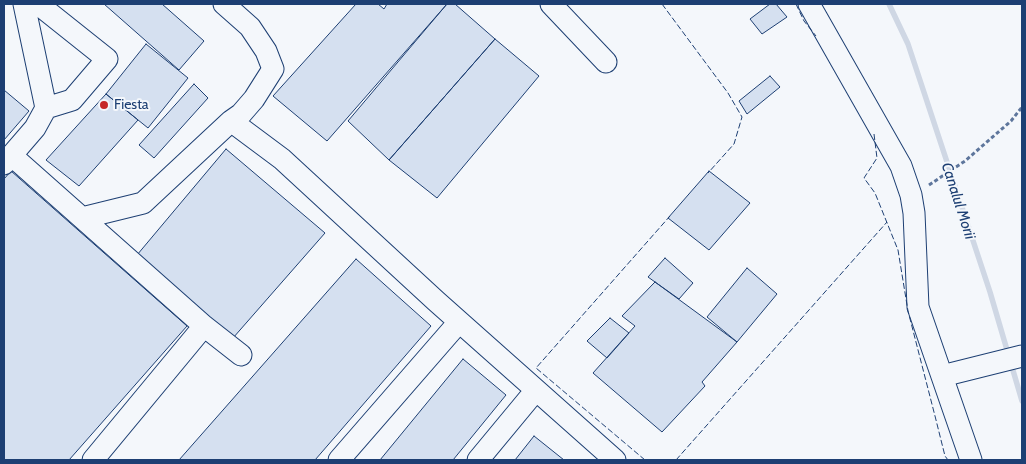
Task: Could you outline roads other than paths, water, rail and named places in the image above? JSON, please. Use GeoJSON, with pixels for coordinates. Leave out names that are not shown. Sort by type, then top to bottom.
{"type":"FeatureCollection","features":[{"type":"Feature","properties":{"kind":"street"},"geometry":{"type":"LineString","coordinates":[[24,4],[46,108],[35,128],[8,160],[82,218],[204,326],[241,355]]}},
{"type":"Feature","properties":{"kind":"street"},"geometry":{"type":"LineString","coordinates":[[38,4],[107,59],[72,100],[46,108]]}},
{"type":"Feature","properties":{"kind":"street"},"geometry":{"type":"LineString","coordinates":[[82,218],[143,203],[231,121],[241,114],[254,99],[273,69],[266,51],[250,27],[224,4]]}},
{"type":"Feature","properties":{"kind":"street"},"geometry":{"type":"LineString","coordinates":[[551,4],[606,62]]}},
{"type":"Feature","properties":{"kind":"street"},"geometry":{"type":"LineString","coordinates":[[809,4],[901,166],[911,195],[914,214],[918,306],[971,460]]}},
{"type":"Feature","properties":{"kind":"street"},"geometry":{"type":"LineString","coordinates":[[231,121],[282,159],[459,322],[616,460]]}},
{"type":"Feature","properties":{"kind":"street"},"geometry":{"type":"LineString","coordinates":[[339,460],[459,322]]}},
{"type":"Feature","properties":{"kind":"street"},"geometry":{"type":"LineString","coordinates":[[93,460],[204,326]]}},
{"type":"Feature","properties":{"kind":"street"},"geometry":{"type":"LineString","coordinates":[[942,376],[1021,357]]}},
{"type":"Feature","properties":{"kind":"street"},"geometry":{"type":"LineString","coordinates":[[478,460],[536,390]]}},
{"type":"Feature","properties":{"kind":"waterway","name":"Canalul Morii"},"geometry":{"type":"LineString","coordinates":[[889,4],[908,44],[990,292],[1022,401]]}},
{"type":"Feature","properties":{"kind":"place","name":"Fiesta"},"geometry":{"type":"Point","coordinates":[104,105]}}]}
